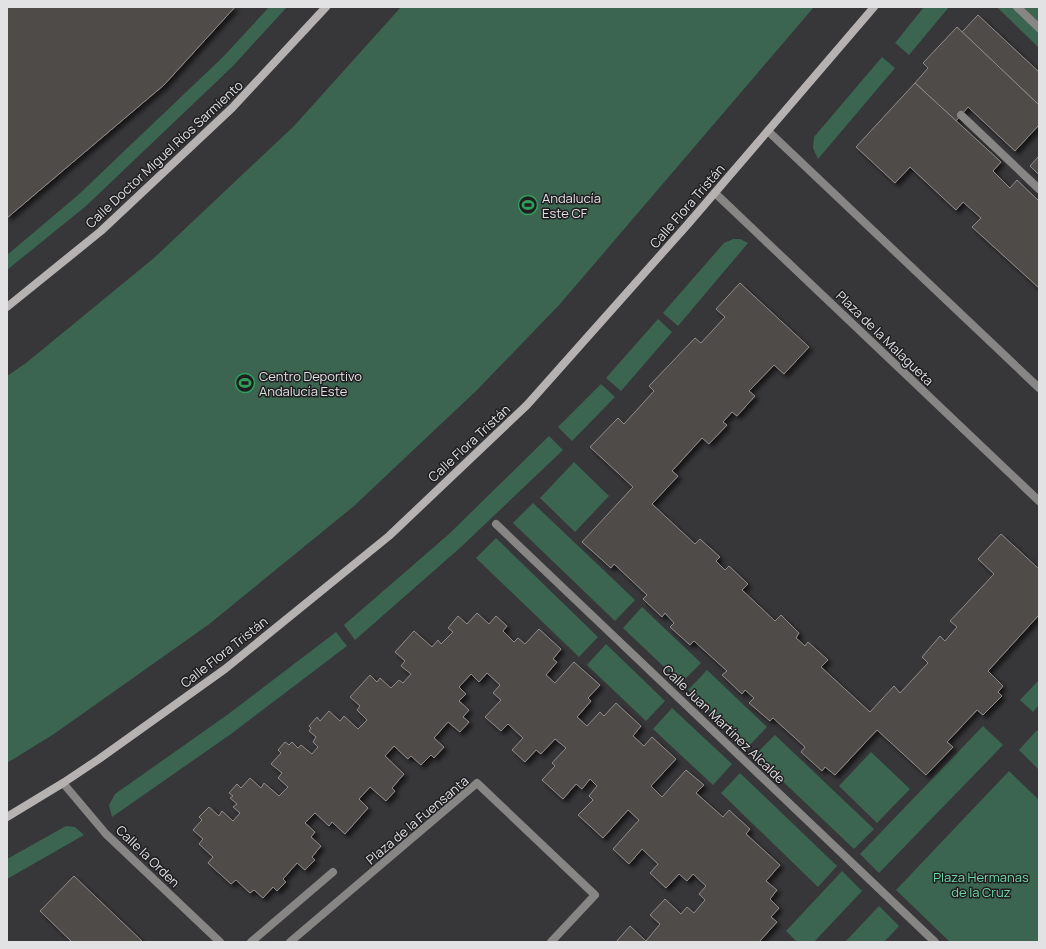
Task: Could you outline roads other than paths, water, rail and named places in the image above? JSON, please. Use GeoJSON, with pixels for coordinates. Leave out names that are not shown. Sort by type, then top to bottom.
{"type":"FeatureCollection","features":[{"type":"Feature","properties":{"kind":"street","name":"Calle Doctor Miguel Ríos Sarmiento"},"geometry":{"type":"LineString","coordinates":[[7,307],[101,231],[227,114],[326,7]]}},
{"type":"Feature","properties":{"kind":"street","name":"Calle Flora Tristán"},"geometry":{"type":"LineString","coordinates":[[7,817],[64,783],[225,669],[389,536],[526,405],[715,193],[874,7]]}},
{"type":"Feature","properties":{"kind":"street"},"geometry":{"type":"LineString","coordinates":[[1017,7],[1039,28]]}},
{"type":"Feature","properties":{"kind":"street"},"geometry":{"type":"LineString","coordinates":[[961,115],[1039,189]]}},
{"type":"Feature","properties":{"kind":"street"},"geometry":{"type":"LineString","coordinates":[[768,131],[1039,388]]}},
{"type":"Feature","properties":{"kind":"street","name":"Plaza de la Malagueta"},"geometry":{"type":"LineString","coordinates":[[715,193],[1039,501]]}},
{"type":"Feature","properties":{"kind":"street","name":"Calle Juan Martínez Alcalde"},"geometry":{"type":"LineString","coordinates":[[496,524],[935,942]]}},
{"type":"Feature","properties":{"kind":"street","name":"Calle la Orden"},"geometry":{"type":"LineString","coordinates":[[64,783],[106,834],[220,942]]}},
{"type":"Feature","properties":{"kind":"street","name":"Plaza de la Fuensanta"},"geometry":{"type":"LineString","coordinates":[[290,942],[477,783],[595,895],[551,942]]}},
{"type":"Feature","properties":{"kind":"street"},"geometry":{"type":"LineString","coordinates":[[251,942],[333,872]]}},
{"type":"Feature","properties":{"kind":"place","name":"Andalucía Este CF"},"geometry":{"type":"Point","coordinates":[528,205]}},
{"type":"Feature","properties":{"kind":"place","name":"Centro Deportivo Andalucía Este"},"geometry":{"type":"Point","coordinates":[245,383]}},
{"type":"Feature","properties":{"kind":"park label","name":"Plaza Hermanas de la Cruz"},"geometry":{"type":"Point","coordinates":[981,884]}}]}
